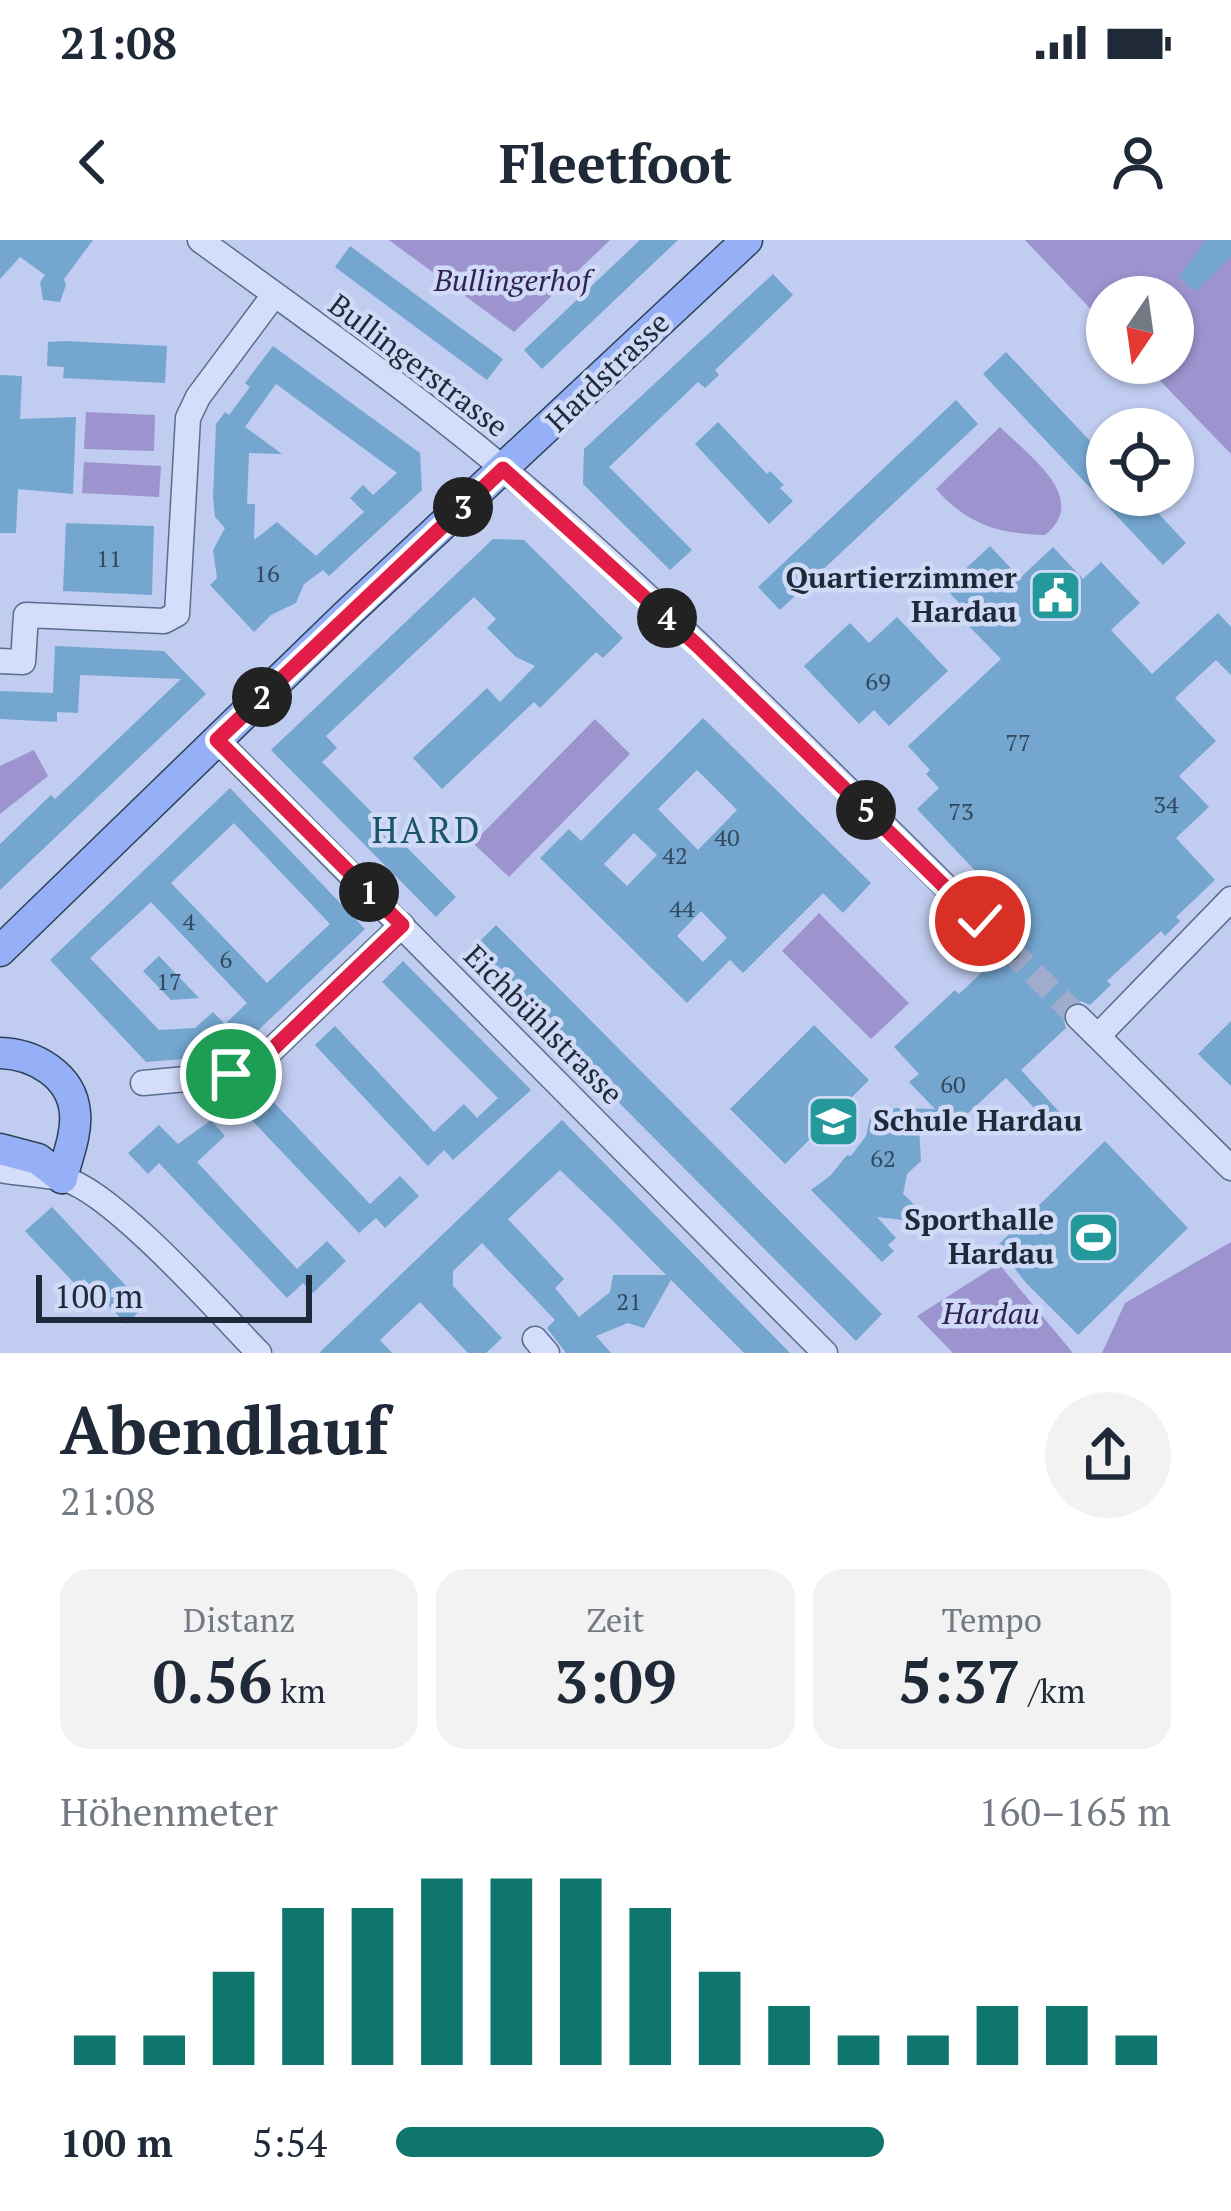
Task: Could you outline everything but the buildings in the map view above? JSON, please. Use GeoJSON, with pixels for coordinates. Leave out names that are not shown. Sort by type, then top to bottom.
{"type":"FeatureCollection","features":[{"type":"Feature","properties":{"kind":"main road","name":"Hardstrasse"},"geometry":{"type":"LineString","coordinates":[[0,951],[747,240]]}},
{"type":"Feature","properties":{"kind":"main road"},"geometry":{"type":"LineString","coordinates":[[0,1053],[23,1056],[50,1069],[69,1091],[75,1111],[62,1178],[38,1159],[0,1149]]}},
{"type":"Feature","properties":{"kind":"street","name":"Bullingerstrasse"},"geometry":{"type":"LineString","coordinates":[[200,240],[503,469],[660,612],[1008,948]]}},
{"type":"Feature","properties":{"kind":"street"},"geometry":{"type":"LineString","coordinates":[[0,661],[22,662],[26,615],[164,621],[177,614],[188,418],[198,397],[274,295]]}},
{"type":"Feature","properties":{"kind":"street","name":"Eichbühlstrasse"},"geometry":{"type":"LineString","coordinates":[[217,740],[825,1353]]}},
{"type":"Feature","properties":{"kind":"street"},"geometry":{"type":"LineString","coordinates":[[1097,1036],[1231,899]]}},
{"type":"Feature","properties":{"kind":"street"},"geometry":{"type":"LineString","coordinates":[[143,1083],[240,1074],[255,1066],[402,925]]}},
{"type":"Feature","properties":{"kind":"street"},"geometry":{"type":"LineString","coordinates":[[1078,1017],[1231,1168]]}},
{"type":"Feature","properties":{"kind":"street"},"geometry":{"type":"LineString","coordinates":[[0,1170],[62,1178],[115,1211],[259,1353]]}},
{"type":"Feature","properties":{"kind":"green space","name":"Bullingerhof"},"geometry":{"type":"Polygon","coordinates":[[[389,240],[610,240],[514,332],[389,240]]]}},
{"type":"Feature","properties":{"kind":"green space"},"geometry":{"type":"Polygon","coordinates":[[[1025,240],[1231,240],[1231,454],[1194,416],[1194,408],[1187,408],[1163,384],[1194,384],[1194,276],[1086,276],[1086,304],[1025,240]]]}},
{"type":"Feature","properties":{"kind":"green space"},"geometry":{"type":"Polygon","coordinates":[[[86,412],[155,415],[154,451],[84,449],[86,412]]]}},
{"type":"Feature","properties":{"kind":"green space"},"geometry":{"type":"Polygon","coordinates":[[[1000,427],[1039,464],[1058,492],[1057,521],[1045,535],[984,525],[936,489],[1000,427]]]}},
{"type":"Feature","properties":{"kind":"green space"},"geometry":{"type":"Polygon","coordinates":[[[84,462],[161,466],[159,497],[82,493],[84,462]]]}},
{"type":"Feature","properties":{"kind":"green space"},"geometry":{"type":"Polygon","coordinates":[[[595,719],[630,754],[509,877],[473,843],[595,719]]]}},
{"type":"Feature","properties":{"kind":"green space"},"geometry":{"type":"Polygon","coordinates":[[[34,750],[48,776],[0,814],[0,766],[34,750]]]}},
{"type":"Feature","properties":{"kind":"green space"},"geometry":{"type":"Polygon","coordinates":[[[819,913],[909,1003],[871,1039],[782,951],[819,913]]]}},
{"type":"Feature","properties":{"kind":"green space"},"geometry":{"type":"Polygon","coordinates":[[[1231,1242],[1231,1353],[1102,1353],[1125,1303],[1231,1242]]]}},
{"type":"Feature","properties":{"kind":"green space","name":"Hardau"},"geometry":{"type":"Polygon","coordinates":[[[999,1264],[1073,1353],[953,1353],[917,1316],[999,1264]]]}},
{"type":"Feature","properties":{"kind":"tunnel"},"geometry":{"type":"LineString","coordinates":[[1008,948],[1078,1017]]}},
{"type":"Feature","properties":{"kind":"place","name":"Quartierzimmer Hardau"},"geometry":{"type":"Point","coordinates":[1056,595]}},
{"type":"Feature","properties":{"kind":"place","name":"Schule Hardau"},"geometry":{"type":"Point","coordinates":[834,1121]}},
{"type":"Feature","properties":{"kind":"place","name":"Sporthalle Hardau"},"geometry":{"type":"Point","coordinates":[1093,1237]}},
{"type":"Feature","properties":{"kind":"district","name":"HARD"},"geometry":{"type":"Point","coordinates":[427,830]}},
{"type":"Feature","properties":{"kind":"route"},"geometry":{"type":"LineString","coordinates":[[231,1074],[255,1066],[402,925],[217,740],[503,469],[698,646],[980,921]]}}]}
